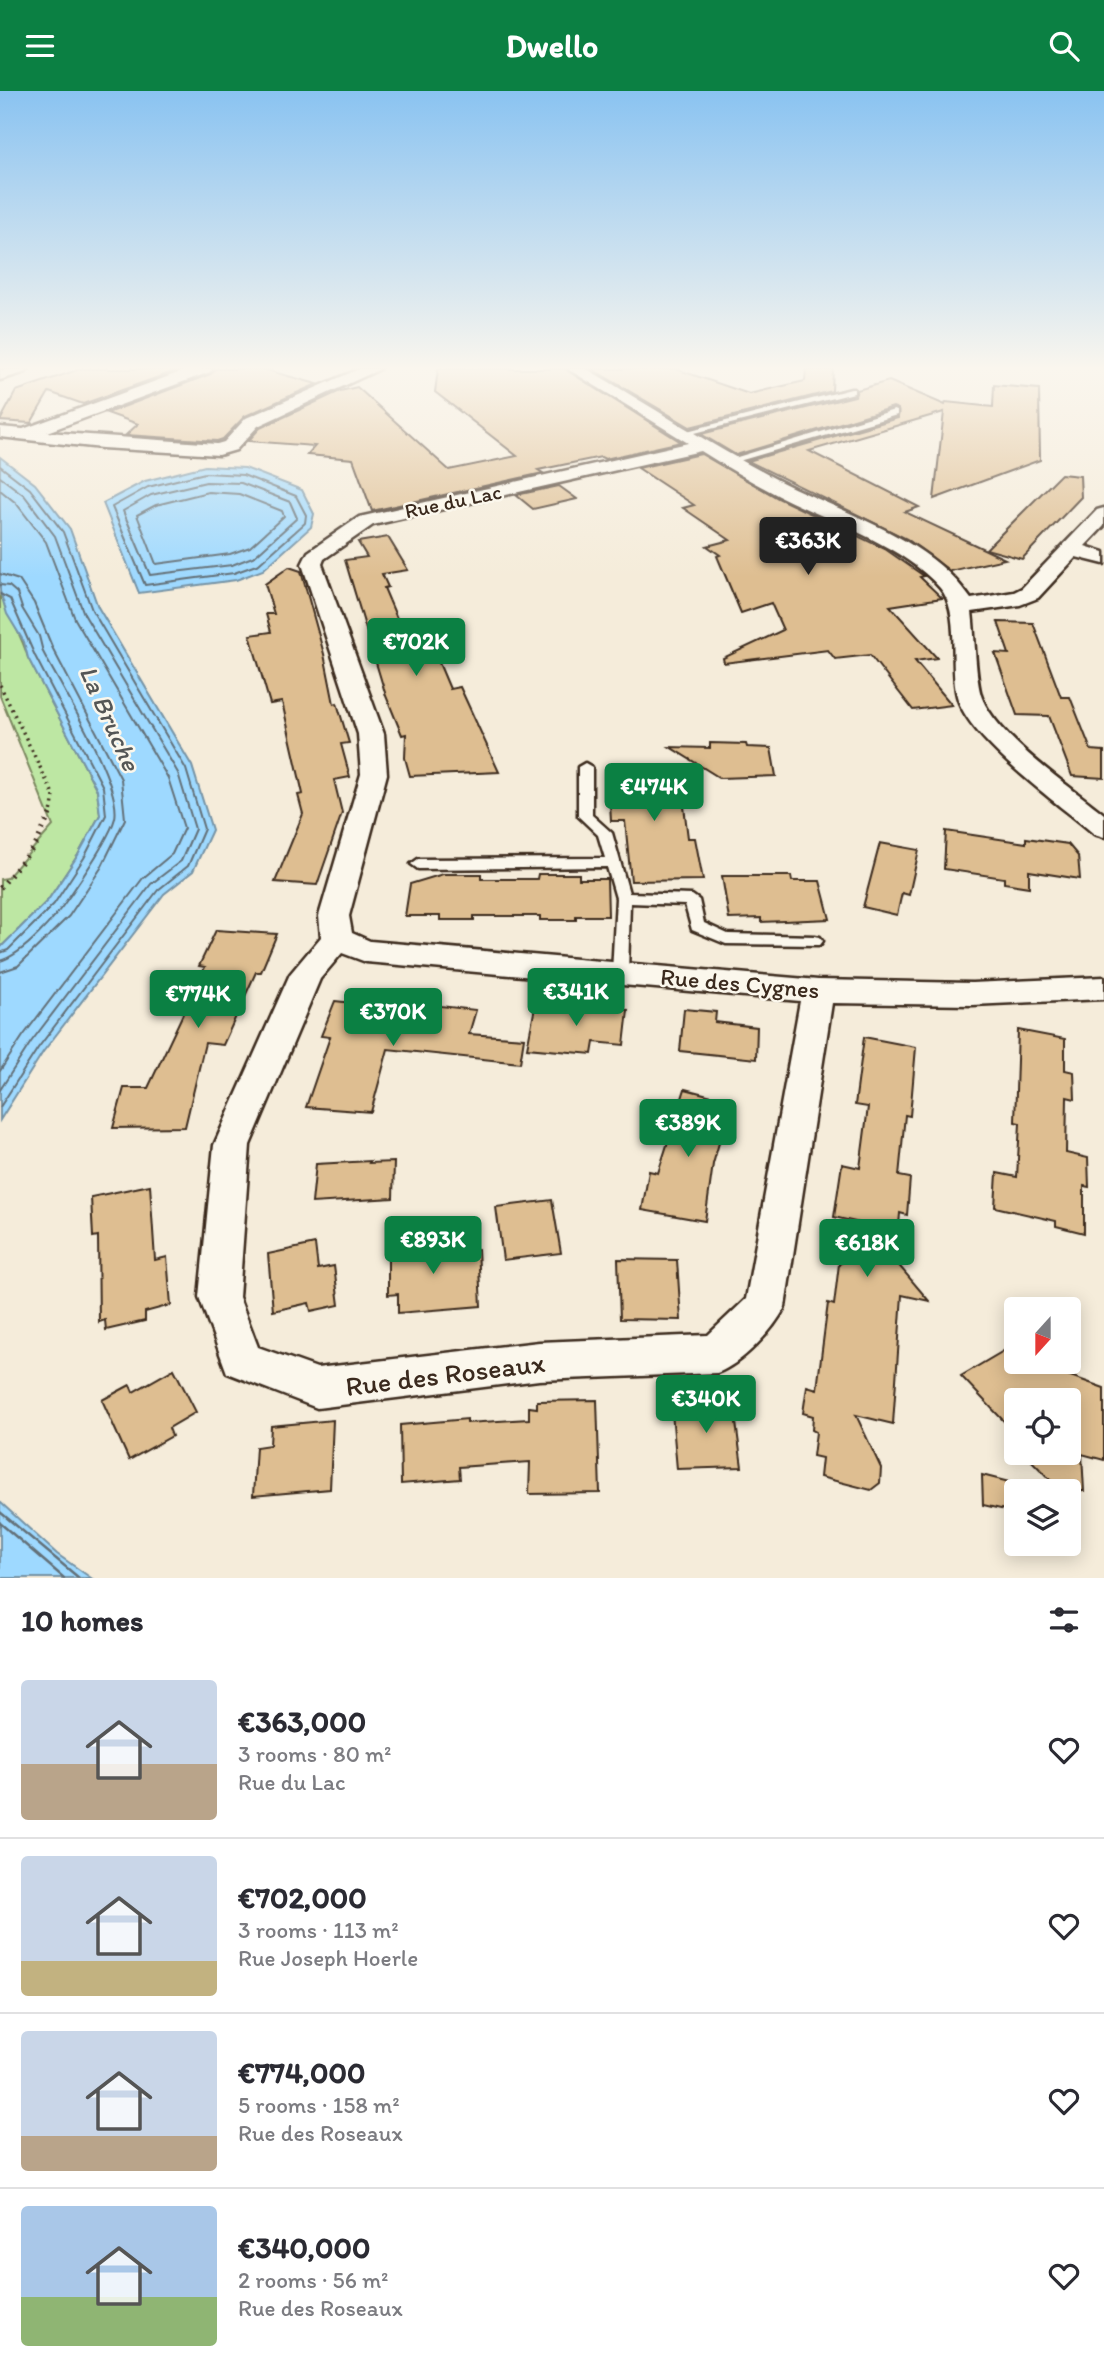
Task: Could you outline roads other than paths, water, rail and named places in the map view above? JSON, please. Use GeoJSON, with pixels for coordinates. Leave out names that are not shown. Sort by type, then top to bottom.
{"type":"FeatureCollection","features":[{"type":"Feature","properties":{"kind":"street"},"geometry":{"type":"LineString","coordinates":[[67,438],[211,450],[230,446],[236,438]]}},
{"type":"Feature","properties":{"kind":"street"},"geometry":{"type":"LineString","coordinates":[[692,438],[729,461],[925,564],[954,589],[962,607],[969,697],[975,711],[1003,742],[1104,828]]}},
{"type":"Feature","properties":{"kind":"street","name":"Rue du Lac"},"geometry":{"type":"LineString","coordinates":[[337,939],[334,916],[374,773],[371,734],[312,564],[315,556],[355,526],[366,521],[704,445]]}},
{"type":"Feature","properties":{"kind":"street"},"geometry":{"type":"LineString","coordinates":[[962,607],[1020,598],[1030,593],[1104,514]]}},
{"type":"Feature","properties":{"kind":"street"},"geometry":{"type":"LineString","coordinates":[[1071,549],[1104,558]]}},
{"type":"Feature","properties":{"kind":"street","name":"Rue des Cygnes"},"geometry":{"type":"LineString","coordinates":[[337,939],[366,951],[818,991],[972,994],[1104,988]]}},
{"type":"Feature","properties":{"kind":"street","name":"Rue des Roseaux"},"geometry":{"type":"LineString","coordinates":[[337,939],[306,974],[232,1145],[219,1297],[242,1360],[317,1388],[539,1361],[717,1354],[765,1307],[818,991]]}},
{"type":"Feature","properties":{"kind":"lane"},"geometry":{"type":"LineString","coordinates":[[729,461],[807,438]]}},
{"type":"Feature","properties":{"kind":"lane"},"geometry":{"type":"LineString","coordinates":[[585,767],[585,816],[605,833],[624,898],[620,973]]}},
{"type":"Feature","properties":{"kind":"lane"},"geometry":{"type":"LineString","coordinates":[[418,864],[613,862]]}},
{"type":"Feature","properties":{"kind":"lane"},"geometry":{"type":"LineString","coordinates":[[624,898],[692,900],[696,926],[726,939],[815,941]]}},
{"type":"Feature","properties":{"kind":"water","name":"La Bruche"},"geometry":{"type":"Polygon","coordinates":[[[0,457],[35,484],[70,529],[98,607],[192,766],[212,830],[193,871],[164,894],[43,1052],[0,1120],[0,948],[48,900],[78,855],[100,815],[97,790],[28,658],[24,642],[7,614],[0,591],[0,457]]]}},
{"type":"Feature","properties":{"kind":"water"},"geometry":{"type":"Polygon","coordinates":[[[205,466],[245,468],[302,490],[314,514],[311,527],[263,570],[236,580],[139,593],[103,503],[145,481],[205,466]]]}},
{"type":"Feature","properties":{"kind":"water"},"geometry":{"type":"Polygon","coordinates":[[[0,1502],[57,1554],[91,1578],[0,1578],[0,1502]]]}}]}
